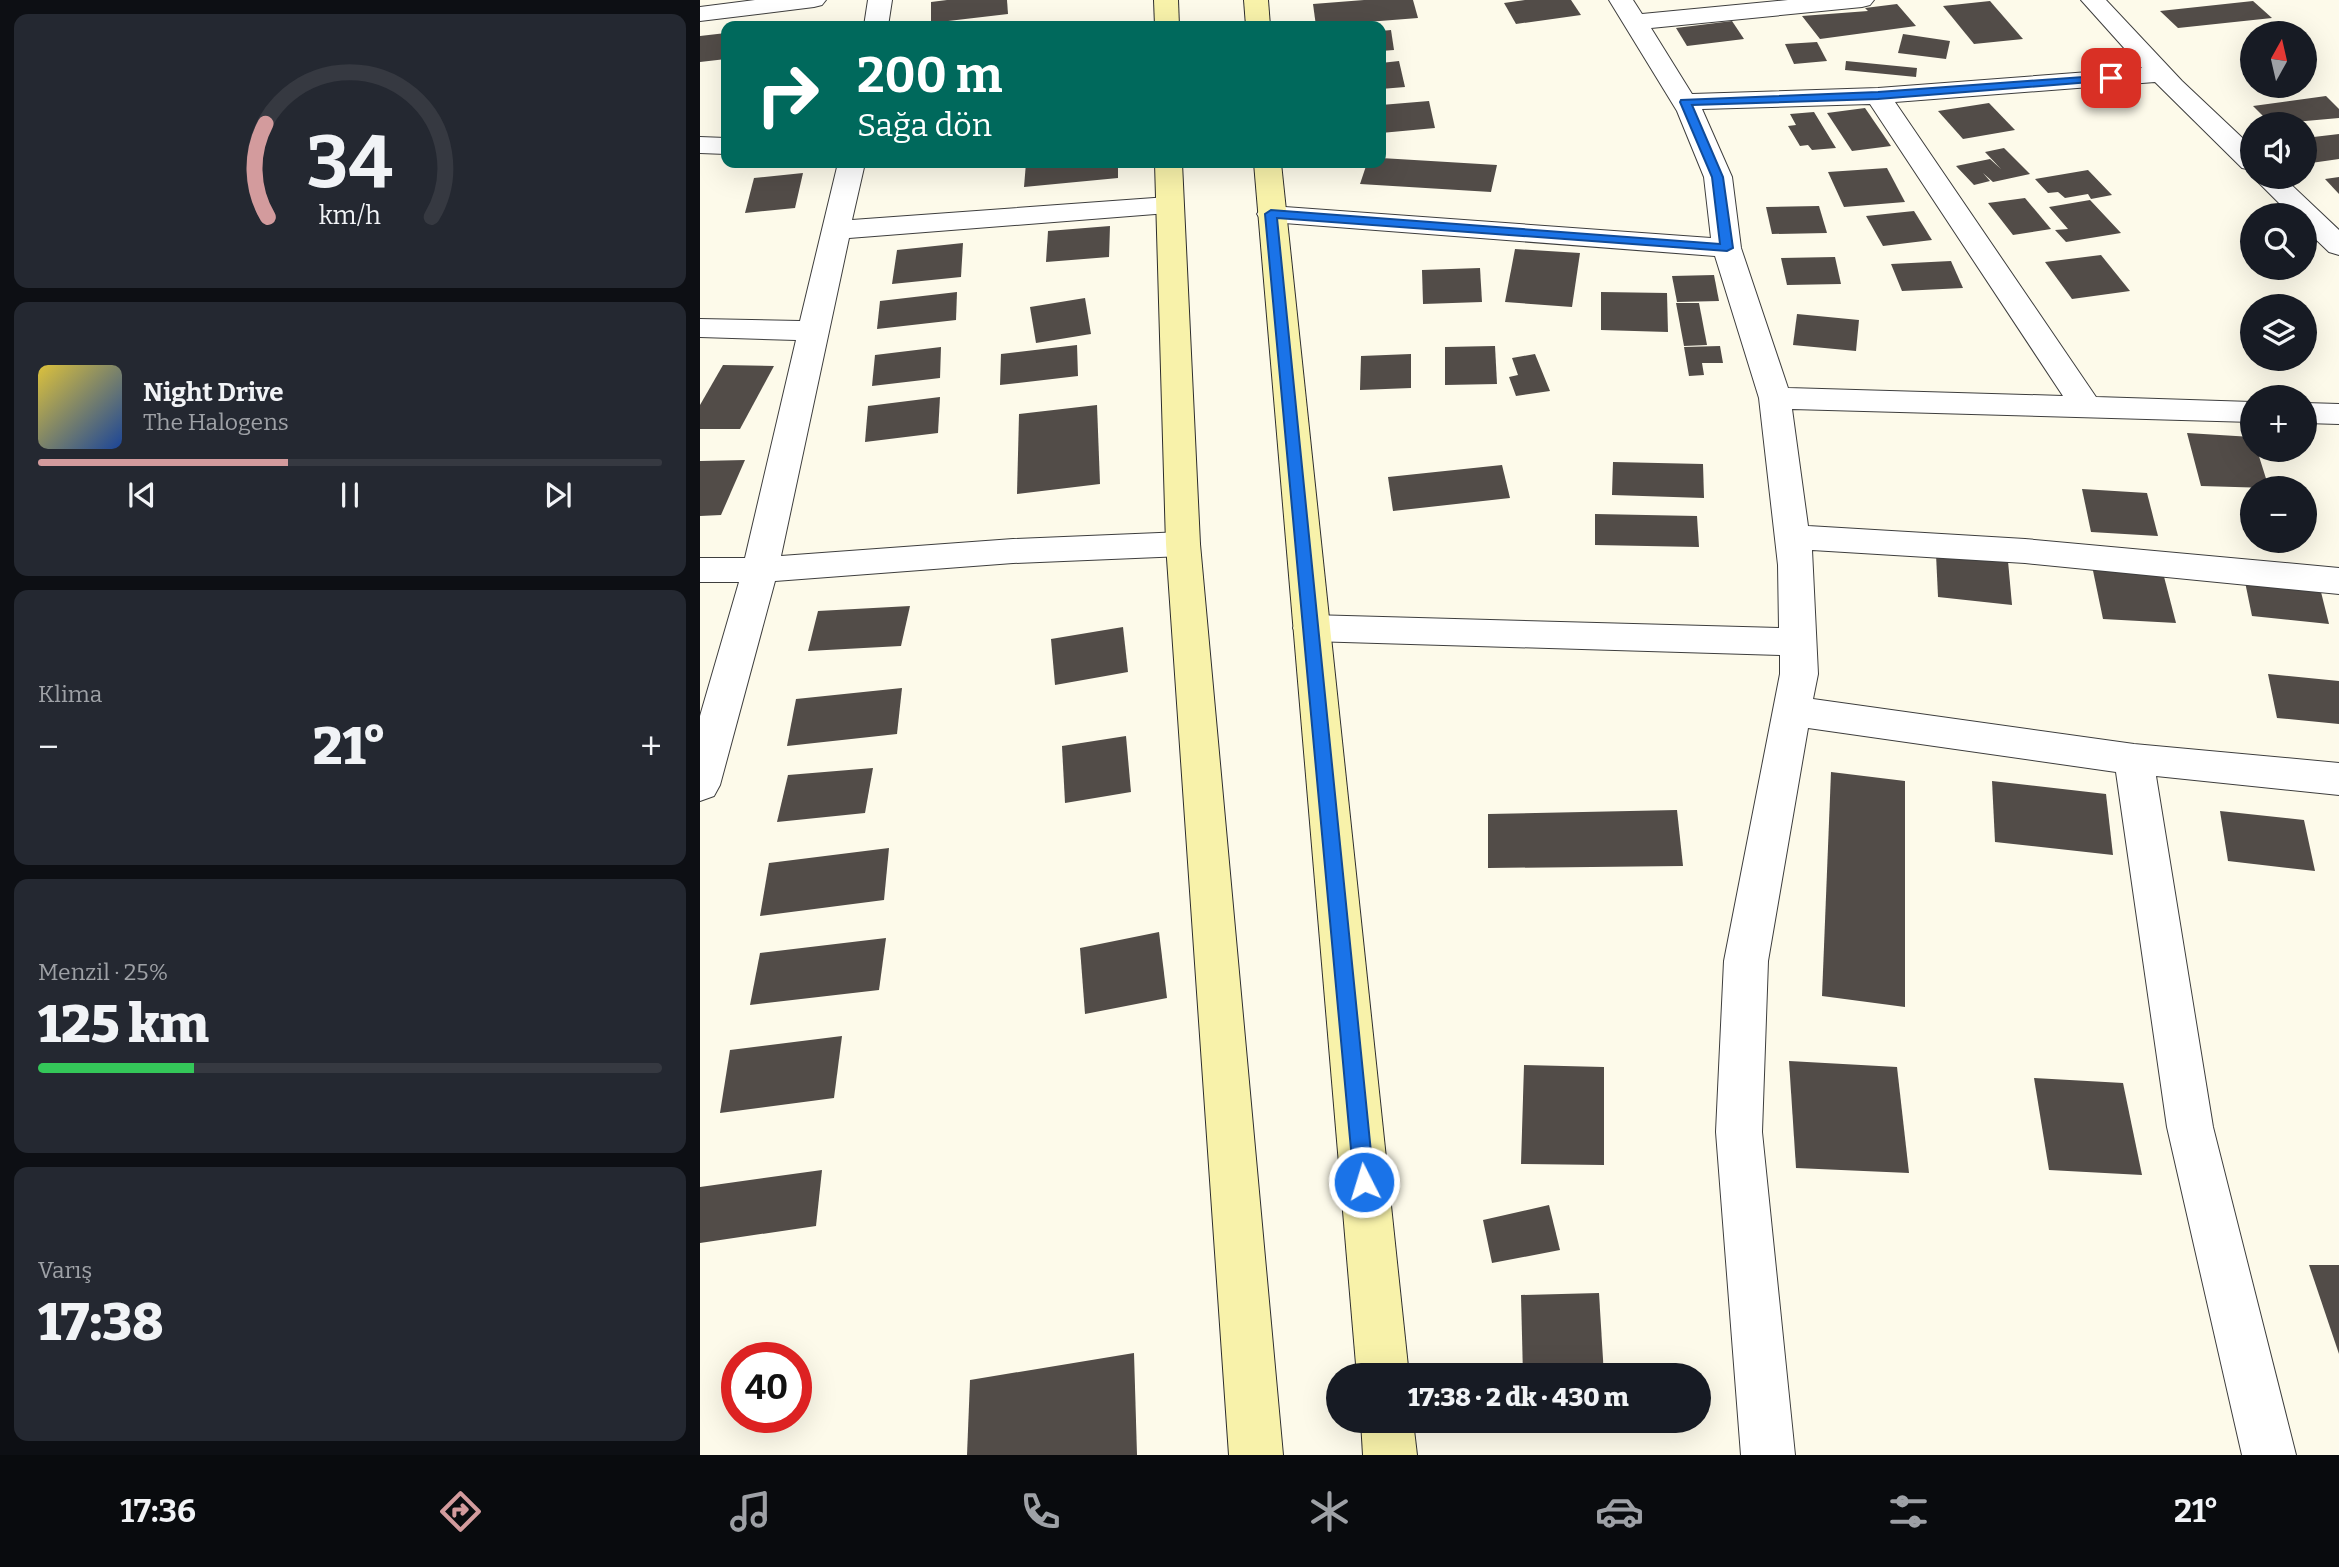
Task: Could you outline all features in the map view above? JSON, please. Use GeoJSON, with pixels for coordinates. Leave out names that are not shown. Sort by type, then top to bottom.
{"type":"FeatureCollection","features":[{"type":"Feature","properties":{"kind":"street"},"geometry":{"type":"LineString","coordinates":[[700,14],[814,0]]}},
{"type":"Feature","properties":{"kind":"street"},"geometry":{"type":"LineString","coordinates":[[877,21],[880,0]]}},
{"type":"Feature","properties":{"kind":"street"},"geometry":{"type":"LineString","coordinates":[[1166,0],[1167,21]]}},
{"type":"Feature","properties":{"kind":"street"},"geometry":{"type":"LineString","coordinates":[[1256,0],[1258,21]]}},
{"type":"Feature","properties":{"kind":"street"},"geometry":{"type":"LineString","coordinates":[[1768,1455],[1739,1132],[1746,961],[1798,674],[1796,565],[1774,398],[1727,248],[1718,177],[1685,102],[1629,11],[1862,0]]}},
{"type":"Feature","properties":{"kind":"street"},"geometry":{"type":"LineString","coordinates":[[2093,0],[2162,74],[2240,150]]}},
{"type":"Feature","properties":{"kind":"street"},"geometry":{"type":"LineString","coordinates":[[1685,102],[1878,96],[2162,74]]}},
{"type":"Feature","properties":{"kind":"street"},"geometry":{"type":"LineString","coordinates":[[1878,96],[2086,406]]}},
{"type":"Feature","properties":{"kind":"street"},"geometry":{"type":"LineString","coordinates":[[700,145],[721,145]]}},
{"type":"Feature","properties":{"kind":"street"},"geometry":{"type":"LineString","coordinates":[[700,785],[760,570],[851,168]]}},
{"type":"Feature","properties":{"kind":"street"},"geometry":{"type":"LineString","coordinates":[[1168,168],[1183,544],[1256,1455]]}},
{"type":"Feature","properties":{"kind":"street"},"geometry":{"type":"LineString","coordinates":[[1267,168],[1382,1363]]}},
{"type":"Feature","properties":{"kind":"street"},"geometry":{"type":"LineString","coordinates":[[2280,189],[2339,246]]}},
{"type":"Feature","properties":{"kind":"street"},"geometry":{"type":"LineString","coordinates":[[836,230],[1168,205]]}},
{"type":"Feature","properties":{"kind":"street"},"geometry":{"type":"LineString","coordinates":[[1271,214],[1727,248]]}},
{"type":"Feature","properties":{"kind":"street"},"geometry":{"type":"LineString","coordinates":[[700,328],[814,331]]}},
{"type":"Feature","properties":{"kind":"street"},"geometry":{"type":"LineString","coordinates":[[1774,398],[2240,412]]}},
{"type":"Feature","properties":{"kind":"street"},"geometry":{"type":"LineString","coordinates":[[2317,413],[2339,414]]}},
{"type":"Feature","properties":{"kind":"street"},"geometry":{"type":"LineString","coordinates":[[1792,537],[2025,551],[2339,581]]}},
{"type":"Feature","properties":{"kind":"street"},"geometry":{"type":"LineString","coordinates":[[700,570],[760,570],[1013,551],[1183,544]]}},
{"type":"Feature","properties":{"kind":"street"},"geometry":{"type":"LineString","coordinates":[[1311,628],[1798,642]]}},
{"type":"Feature","properties":{"kind":"street"},"geometry":{"type":"LineString","coordinates":[[1792,711],[2134,759],[2339,779]]}},
{"type":"Feature","properties":{"kind":"street"},"geometry":{"type":"LineString","coordinates":[[2134,759],[2190,1126],[2269,1455]]}},
{"type":"Feature","properties":{"kind":"street"},"geometry":{"type":"LineString","coordinates":[[1388,1433],[1390,1455]]}},
{"type":"Feature","properties":{"kind":"building"},"geometry":{"type":"Polygon","coordinates":[[[1007,0],[1008,14],[931,21],[931,2],[1007,0]]]}},
{"type":"Feature","properties":{"kind":"building"},"geometry":{"type":"Polygon","coordinates":[[[1413,0],[1418,18],[1315,21],[1313,4],[1413,0]]]}},
{"type":"Feature","properties":{"kind":"building"},"geometry":{"type":"Polygon","coordinates":[[[1571,0],[1581,15],[1516,24],[1504,3],[1571,0]]]}},
{"type":"Feature","properties":{"kind":"building"},"geometry":{"type":"Polygon","coordinates":[[[1990,1],[2023,39],[1974,44],[1943,6],[1990,1]]]}},
{"type":"Feature","properties":{"kind":"building"},"geometry":{"type":"Polygon","coordinates":[[[2253,1],[2272,18],[2178,28],[2160,11],[2253,1]]]}},
{"type":"Feature","properties":{"kind":"building"},"geometry":{"type":"Polygon","coordinates":[[[1897,4],[1916,26],[1820,39],[1802,16],[1868,11],[1865,8],[1897,4]]]}},
{"type":"Feature","properties":{"kind":"building"},"geometry":{"type":"Polygon","coordinates":[[[1732,21],[1744,39],[1687,46],[1676,28],[1732,21]]]}},
{"type":"Feature","properties":{"kind":"building"},"geometry":{"type":"Polygon","coordinates":[[[1386,30],[1391,30],[1394,50],[1386,51],[1386,30]]]}},
{"type":"Feature","properties":{"kind":"building"},"geometry":{"type":"Polygon","coordinates":[[[721,34],[721,60],[700,62],[700,36],[721,34]]]}},
{"type":"Feature","properties":{"kind":"building"},"geometry":{"type":"Polygon","coordinates":[[[1903,34],[1950,41],[1946,59],[1898,53],[1903,34]]]}},
{"type":"Feature","properties":{"kind":"building"},"geometry":{"type":"Polygon","coordinates":[[[1817,42],[1827,61],[1794,64],[1785,44],[1817,42]]]}},
{"type":"Feature","properties":{"kind":"building"},"geometry":{"type":"Polygon","coordinates":[[[1399,61],[1405,87],[1386,89],[1386,62],[1399,61]]]}},
{"type":"Feature","properties":{"kind":"building"},"geometry":{"type":"Polygon","coordinates":[[[1846,61],[1917,68],[1916,77],[1845,70],[1846,61]]]}},
{"type":"Feature","properties":{"kind":"building"},"geometry":{"type":"Polygon","coordinates":[[[2326,96],[2339,109],[2339,118],[2317,120],[2317,112],[2259,112],[2253,106],[2317,98],[2326,96]]]}},
{"type":"Feature","properties":{"kind":"building"},"geometry":{"type":"Polygon","coordinates":[[[1429,101],[1435,128],[1386,133],[1386,105],[1429,101]]]}},
{"type":"Feature","properties":{"kind":"building"},"geometry":{"type":"Polygon","coordinates":[[[1989,103],[2015,130],[1963,139],[1938,111],[1989,103]]]}},
{"type":"Feature","properties":{"kind":"building"},"geometry":{"type":"Polygon","coordinates":[[[1865,108],[1891,146],[1852,151],[1827,113],[1865,108]]]}},
{"type":"Feature","properties":{"kind":"building"},"geometry":{"type":"Polygon","coordinates":[[[1814,112],[1836,148],[1812,150],[1808,145],[1800,146],[1788,126],[1796,125],[1790,114],[1814,112]]]}},
{"type":"Feature","properties":{"kind":"building"},"geometry":{"type":"Polygon","coordinates":[[[2339,134],[2339,159],[2317,162],[2317,137],[2339,134]]]}},
{"type":"Feature","properties":{"kind":"building"},"geometry":{"type":"Polygon","coordinates":[[[2004,148],[2030,174],[1993,182],[1983,173],[1990,181],[1974,185],[1956,166],[1990,159],[2001,169],[1985,152],[2004,148]]]}},
{"type":"Feature","properties":{"kind":"building"},"geometry":{"type":"Polygon","coordinates":[[[1386,158],[1497,165],[1491,192],[1360,184],[1365,168],[1386,168],[1386,158]]]}},
{"type":"Feature","properties":{"kind":"building"},"geometry":{"type":"Polygon","coordinates":[[[1026,168],[1118,168],[1118,178],[1024,187],[1026,168]]]}},
{"type":"Feature","properties":{"kind":"building"},"geometry":{"type":"Polygon","coordinates":[[[1887,168],[1905,202],[1844,207],[1828,172],[1887,168]]]}},
{"type":"Feature","properties":{"kind":"building"},"geometry":{"type":"Polygon","coordinates":[[[2088,170],[2112,195],[2091,199],[2088,194],[2065,198],[2058,192],[2048,193],[2035,179],[2088,170]]]}},
{"type":"Feature","properties":{"kind":"building"},"geometry":{"type":"Polygon","coordinates":[[[803,173],[795,208],[745,213],[754,178],[803,173]]]}},
{"type":"Feature","properties":{"kind":"building"},"geometry":{"type":"Polygon","coordinates":[[[2339,177],[2339,194],[2325,179],[2339,177]]]}},
{"type":"Feature","properties":{"kind":"building"},"geometry":{"type":"Polygon","coordinates":[[[2025,198],[2051,229],[2013,235],[1988,203],[2025,198]]]}},
{"type":"Feature","properties":{"kind":"building"},"geometry":{"type":"Polygon","coordinates":[[[2090,200],[2121,233],[2066,242],[2055,230],[2068,229],[2049,207],[2090,200]]]}},
{"type":"Feature","properties":{"kind":"building"},"geometry":{"type":"Polygon","coordinates":[[[1819,206],[1827,233],[1772,234],[1766,207],[1819,206]]]}},
{"type":"Feature","properties":{"kind":"building"},"geometry":{"type":"Polygon","coordinates":[[[1914,211],[1932,240],[1883,246],[1866,216],[1914,211]]]}},
{"type":"Feature","properties":{"kind":"building"},"geometry":{"type":"Polygon","coordinates":[[[1110,226],[1109,257],[1046,262],[1048,231],[1110,226]]]}},
{"type":"Feature","properties":{"kind":"building"},"geometry":{"type":"Polygon","coordinates":[[[963,243],[961,277],[892,284],[897,250],[963,243]]]}},
{"type":"Feature","properties":{"kind":"building"},"geometry":{"type":"Polygon","coordinates":[[[1515,249],[1580,253],[1572,307],[1505,302],[1515,249]]]}},
{"type":"Feature","properties":{"kind":"building"},"geometry":{"type":"Polygon","coordinates":[[[2101,255],[2130,291],[2072,299],[2045,262],[2101,255]]]}},
{"type":"Feature","properties":{"kind":"building"},"geometry":{"type":"Polygon","coordinates":[[[1835,257],[1841,284],[1787,285],[1781,258],[1835,257]]]}},
{"type":"Feature","properties":{"kind":"building"},"geometry":{"type":"Polygon","coordinates":[[[1951,261],[1963,288],[1902,291],[1891,264],[1951,261]]]}},
{"type":"Feature","properties":{"kind":"building"},"geometry":{"type":"Polygon","coordinates":[[[1480,268],[1482,302],[1423,304],[1422,270],[1480,268]]]}},
{"type":"Feature","properties":{"kind":"building"},"geometry":{"type":"Polygon","coordinates":[[[1714,275],[1719,301],[1677,302],[1672,276],[1714,275]]]}},
{"type":"Feature","properties":{"kind":"building"},"geometry":{"type":"Polygon","coordinates":[[[957,292],[956,320],[877,329],[880,301],[957,292]]]}},
{"type":"Feature","properties":{"kind":"building"},"geometry":{"type":"Polygon","coordinates":[[[1601,292],[1667,293],[1668,332],[1601,330],[1601,292]]]}},
{"type":"Feature","properties":{"kind":"building"},"geometry":{"type":"Polygon","coordinates":[[[1085,298],[1091,334],[1036,343],[1030,307],[1085,298]]]}},
{"type":"Feature","properties":{"kind":"building"},"geometry":{"type":"Polygon","coordinates":[[[1676,303],[1699,303],[1707,345],[1684,346],[1676,303]]]}},
{"type":"Feature","properties":{"kind":"building"},"geometry":{"type":"Polygon","coordinates":[[[1797,314],[1859,320],[1856,351],[1793,345],[1797,314]]]}},
{"type":"Feature","properties":{"kind":"building"},"geometry":{"type":"Polygon","coordinates":[[[1077,345],[1078,376],[1000,385],[1001,354],[1077,345]]]}},
{"type":"Feature","properties":{"kind":"building"},"geometry":{"type":"Polygon","coordinates":[[[1495,346],[1497,384],[1445,385],[1445,347],[1495,346]]]}},
{"type":"Feature","properties":{"kind":"building"},"geometry":{"type":"Polygon","coordinates":[[[1720,346],[1723,363],[1702,363],[1704,375],[1689,376],[1684,347],[1720,346]]]}},
{"type":"Feature","properties":{"kind":"building"},"geometry":{"type":"Polygon","coordinates":[[[941,347],[940,378],[872,386],[875,355],[941,347]]]}},
{"type":"Feature","properties":{"kind":"building"},"geometry":{"type":"Polygon","coordinates":[[[1411,354],[1411,388],[1360,390],[1361,356],[1411,354]]]}},
{"type":"Feature","properties":{"kind":"building"},"geometry":{"type":"Polygon","coordinates":[[[1535,354],[1550,391],[1516,396],[1509,377],[1518,375],[1512,358],[1535,354]]]}},
{"type":"Feature","properties":{"kind":"building"},"geometry":{"type":"Polygon","coordinates":[[[723,365],[774,366],[740,429],[700,429],[700,405],[723,365]]]}},
{"type":"Feature","properties":{"kind":"building"},"geometry":{"type":"Polygon","coordinates":[[[940,397],[938,433],[865,442],[868,406],[940,397]]]}},
{"type":"Feature","properties":{"kind":"building"},"geometry":{"type":"Polygon","coordinates":[[[1097,405],[1100,484],[1017,494],[1019,414],[1097,405]]]}},
{"type":"Feature","properties":{"kind":"building"},"geometry":{"type":"Polygon","coordinates":[[[2187,433],[2240,436],[2240,462],[2261,462],[2265,476],[2240,476],[2240,487],[2201,486],[2187,433]]]}},
{"type":"Feature","properties":{"kind":"building"},"geometry":{"type":"Polygon","coordinates":[[[745,460],[721,515],[700,516],[700,461],[745,460]]]}},
{"type":"Feature","properties":{"kind":"building"},"geometry":{"type":"Polygon","coordinates":[[[1613,462],[1703,464],[1704,498],[1612,495],[1613,462]]]}},
{"type":"Feature","properties":{"kind":"building"},"geometry":{"type":"Polygon","coordinates":[[[1502,465],[1510,498],[1393,511],[1388,477],[1502,465]]]}},
{"type":"Feature","properties":{"kind":"building"},"geometry":{"type":"Polygon","coordinates":[[[2082,489],[2147,493],[2158,536],[2091,532],[2082,489]]]}},
{"type":"Feature","properties":{"kind":"building"},"geometry":{"type":"Polygon","coordinates":[[[1595,514],[1697,516],[1699,547],[1595,545],[1595,514]]]}},
{"type":"Feature","properties":{"kind":"building"},"geometry":{"type":"Polygon","coordinates":[[[1936,554],[2008,561],[2012,605],[1938,597],[1936,554]]]}},
{"type":"Feature","properties":{"kind":"building"},"geometry":{"type":"Polygon","coordinates":[[[2091,561],[2161,565],[2176,623],[2103,619],[2091,561]]]}},
{"type":"Feature","properties":{"kind":"building"},"geometry":{"type":"Polygon","coordinates":[[[2244,577],[2319,584],[2329,624],[2252,616],[2244,577]]]}},
{"type":"Feature","properties":{"kind":"building"},"geometry":{"type":"Polygon","coordinates":[[[910,606],[901,646],[808,651],[818,611],[910,606]]]}},
{"type":"Feature","properties":{"kind":"building"},"geometry":{"type":"Polygon","coordinates":[[[1123,627],[1128,672],[1055,685],[1051,639],[1123,627]]]}},
{"type":"Feature","properties":{"kind":"building"},"geometry":{"type":"Polygon","coordinates":[[[2268,674],[2339,681],[2339,724],[2277,718],[2268,674]]]}},
{"type":"Feature","properties":{"kind":"building"},"geometry":{"type":"Polygon","coordinates":[[[902,688],[897,734],[787,746],[796,699],[902,688]]]}},
{"type":"Feature","properties":{"kind":"building"},"geometry":{"type":"Polygon","coordinates":[[[1126,736],[1131,792],[1065,803],[1062,746],[1126,736]]]}},
{"type":"Feature","properties":{"kind":"building"},"geometry":{"type":"Polygon","coordinates":[[[873,768],[865,813],[777,822],[788,775],[873,768]]]}},
{"type":"Feature","properties":{"kind":"building"},"geometry":{"type":"Polygon","coordinates":[[[1831,772],[1905,781],[1905,1007],[1822,996],[1831,772]]]}},
{"type":"Feature","properties":{"kind":"building"},"geometry":{"type":"Polygon","coordinates":[[[1992,781],[2106,794],[2113,855],[1995,842],[1992,781]]]}},
{"type":"Feature","properties":{"kind":"building"},"geometry":{"type":"Polygon","coordinates":[[[1677,810],[1683,866],[1488,868],[1488,814],[1677,810]]]}},
{"type":"Feature","properties":{"kind":"building"},"geometry":{"type":"Polygon","coordinates":[[[2220,811],[2304,820],[2315,871],[2228,861],[2220,811]]]}},
{"type":"Feature","properties":{"kind":"building"},"geometry":{"type":"Polygon","coordinates":[[[889,848],[884,900],[760,916],[769,863],[889,848]]]}},
{"type":"Feature","properties":{"kind":"building"},"geometry":{"type":"Polygon","coordinates":[[[1159,932],[1167,998],[1085,1014],[1080,948],[1159,932]]]}},
{"type":"Feature","properties":{"kind":"building"},"geometry":{"type":"Polygon","coordinates":[[[886,938],[879,990],[750,1005],[760,953],[886,938]]]}},
{"type":"Feature","properties":{"kind":"building"},"geometry":{"type":"Polygon","coordinates":[[[842,1036],[834,1098],[720,1113],[730,1050],[842,1036]]]}},
{"type":"Feature","properties":{"kind":"building"},"geometry":{"type":"Polygon","coordinates":[[[1789,1061],[1897,1067],[1909,1173],[1796,1168],[1789,1061]]]}},
{"type":"Feature","properties":{"kind":"building"},"geometry":{"type":"Polygon","coordinates":[[[1524,1065],[1604,1067],[1604,1165],[1521,1164],[1524,1065]]]}},
{"type":"Feature","properties":{"kind":"building"},"geometry":{"type":"Polygon","coordinates":[[[2034,1078],[2123,1083],[2142,1175],[2049,1170],[2034,1078]]]}},
{"type":"Feature","properties":{"kind":"building"},"geometry":{"type":"Polygon","coordinates":[[[822,1170],[816,1226],[700,1243],[700,1187],[822,1170]]]}},
{"type":"Feature","properties":{"kind":"building"},"geometry":{"type":"Polygon","coordinates":[[[1549,1205],[1560,1250],[1492,1263],[1483,1220],[1549,1205]]]}},
{"type":"Feature","properties":{"kind":"building"},"geometry":{"type":"Polygon","coordinates":[[[2309,1265],[2339,1265],[2339,1354],[2309,1265]]]}},
{"type":"Feature","properties":{"kind":"building"},"geometry":{"type":"Polygon","coordinates":[[[1599,1293],[1603,1363],[1523,1363],[1521,1295],[1599,1293]]]}},
{"type":"Feature","properties":{"kind":"building"},"geometry":{"type":"Polygon","coordinates":[[[1134,1353],[1137,1455],[967,1455],[970,1380],[1134,1353]]]}},
{"type":"Feature","properties":{"kind":"route"},"geometry":{"type":"LineString","coordinates":[[1364,1182],[1271,214],[1727,248],[1718,177],[1685,102],[1878,96],[2111,78]]}}]}
